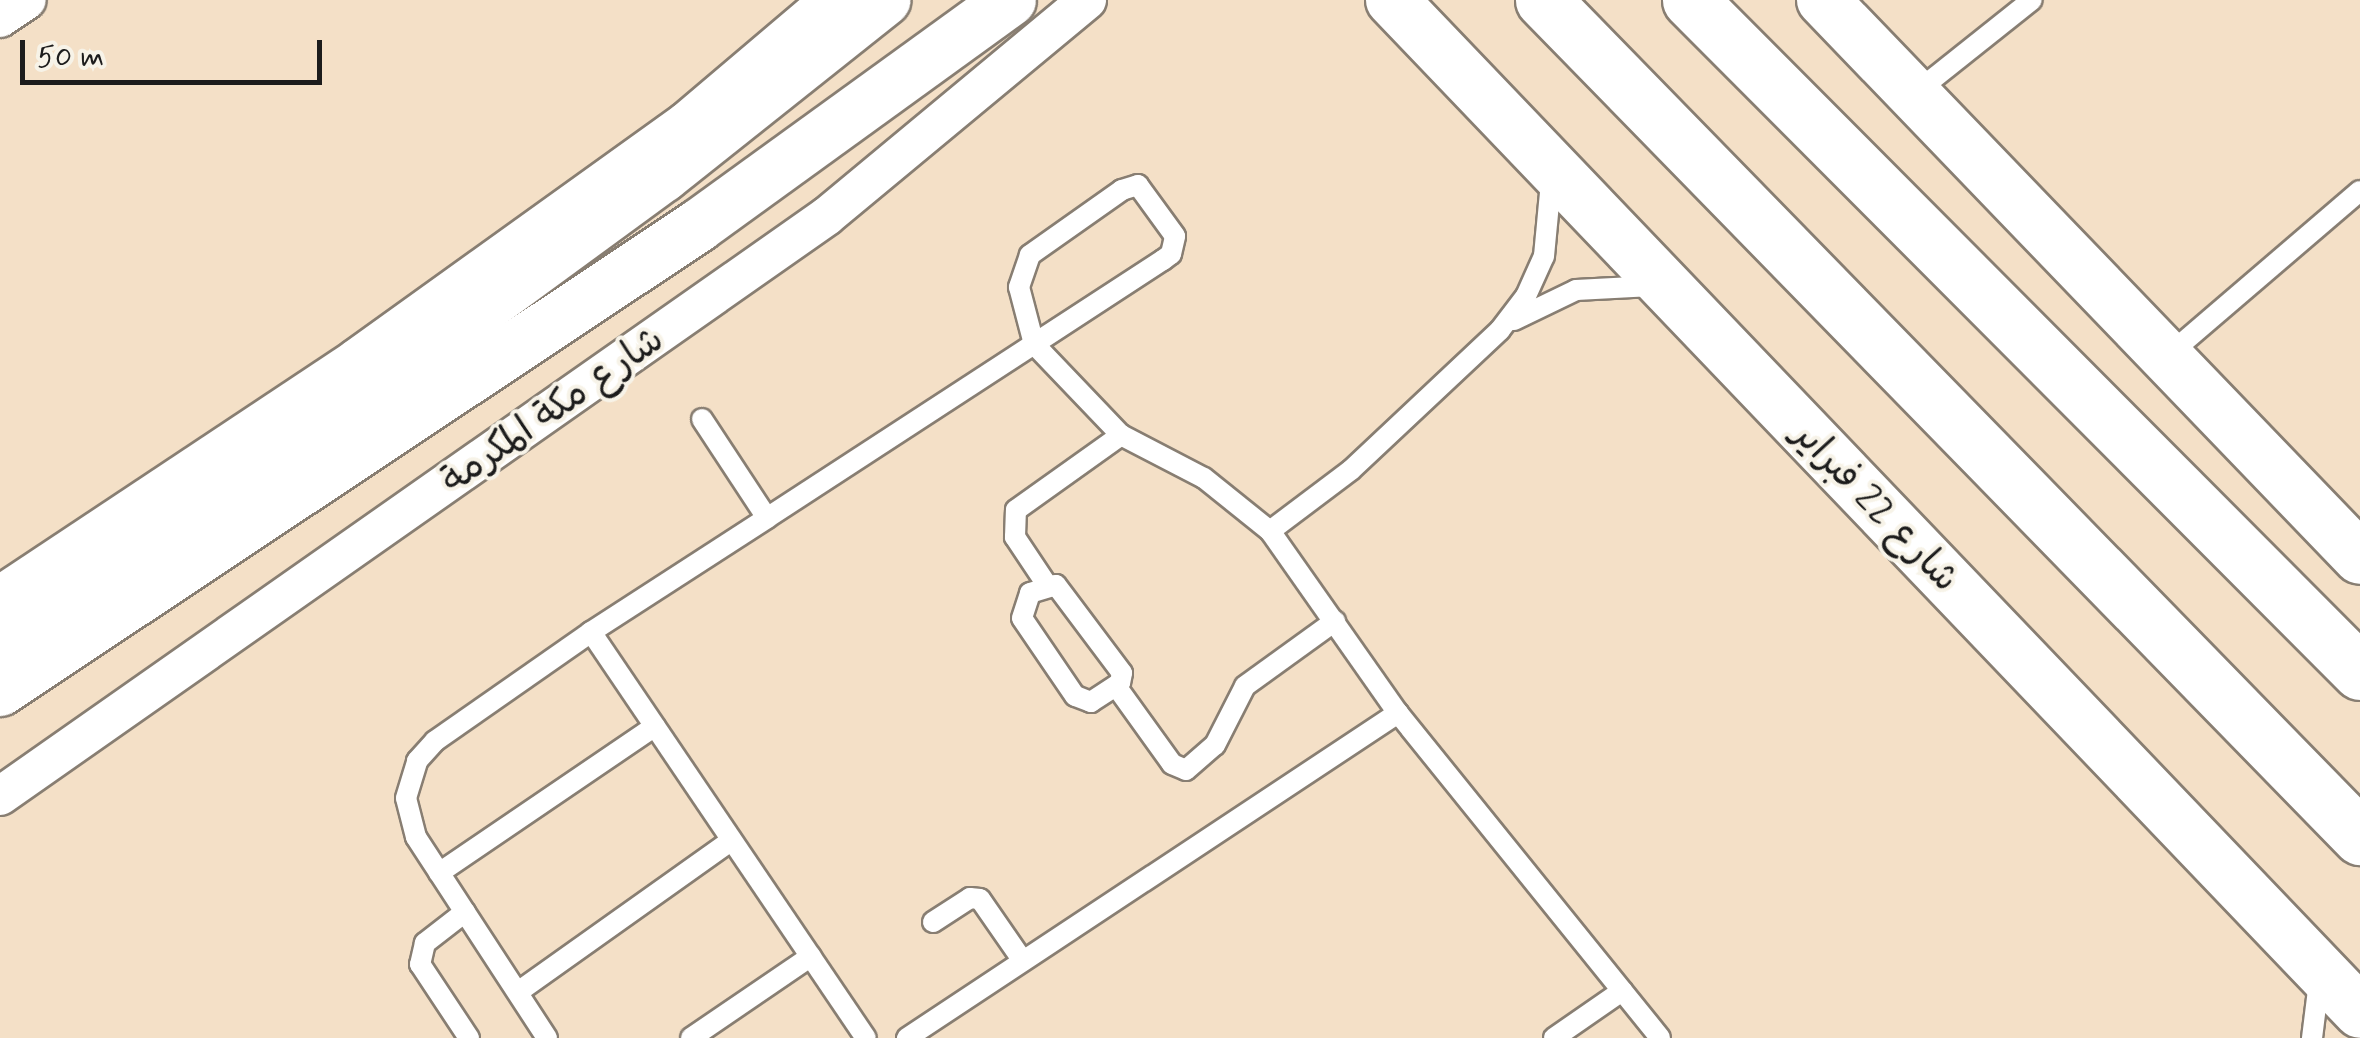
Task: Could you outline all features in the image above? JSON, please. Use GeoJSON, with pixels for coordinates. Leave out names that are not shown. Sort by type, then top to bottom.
{"type":"FeatureCollection","features":[{"type":"Feature","properties":{"kind":"highway"},"geometry":{"type":"LineString","coordinates":[[1543,0],[2360,836]]}},
{"type":"Feature","properties":{"kind":"highway"},"geometry":{"type":"LineString","coordinates":[[1690,0],[2360,672]]}},
{"type":"Feature","properties":{"kind":"main road"},"geometry":{"type":"LineString","coordinates":[[0,638],[328,421],[664,176],[884,0]]}},
{"type":"Feature","properties":{"kind":"main road","name":"شارع مكة المكرمة"},"geometry":{"type":"LineString","coordinates":[[0,690],[698,226],[1010,0]]}},
{"type":"Feature","properties":{"kind":"main road","name":"شارع 22 فبراير"},"geometry":{"type":"LineString","coordinates":[[1392,0],[1550,172],[2360,1012]]}},
{"type":"Feature","properties":{"kind":"main road"},"geometry":{"type":"LineString","coordinates":[[1823,0],[2360,558]]}},
{"type":"Feature","properties":{"kind":"street"},"geometry":{"type":"LineString","coordinates":[[0,18],[27,0]]}},
{"type":"Feature","properties":{"kind":"street"},"geometry":{"type":"LineString","coordinates":[[0,595],[465,280],[686,122],[829,0]]}},
{"type":"Feature","properties":{"kind":"street","name":"شارع مكة المكرمة"},"geometry":{"type":"LineString","coordinates":[[0,796],[827,216],[1071,7]]}},
{"type":"Feature","properties":{"kind":"lane"},"geometry":{"type":"LineString","coordinates":[[1914,94],[2032,0]]}},
{"type":"Feature","properties":{"kind":"lane"},"geometry":{"type":"LineString","coordinates":[[1500,330],[1544,256],[1550,172]]}},
{"type":"Feature","properties":{"kind":"lane"},"geometry":{"type":"LineString","coordinates":[[547,1038],[408,818],[406,798],[417,761],[435,741],[591,632],[1034,344],[1171,254],[1175,236],[1144,188],[1122,190],[1030,255],[1019,287],[1034,344],[1121,435],[1204,478],[1270,532],[1398,713],[1660,1038]]}},
{"type":"Feature","properties":{"kind":"lane"},"geometry":{"type":"LineString","coordinates":[[2164,358],[2360,191]]}},
{"type":"Feature","properties":{"kind":"lane"},"geometry":{"type":"LineString","coordinates":[[1270,532],[1365,458],[1500,330],[1576,290],[1661,287]]}},
{"type":"Feature","properties":{"kind":"lane"},"geometry":{"type":"LineString","coordinates":[[702,418],[767,518]]}},
{"type":"Feature","properties":{"kind":"lane"},"geometry":{"type":"LineString","coordinates":[[1047,585],[1015,537],[1016,510],[1121,435]]}},
{"type":"Feature","properties":{"kind":"lane"},"geometry":{"type":"LineString","coordinates":[[1047,585],[1065,590],[1122,673],[1116,686],[1092,702],[1079,700],[1022,618],[1030,592],[1047,585]]}},
{"type":"Feature","properties":{"kind":"lane"},"geometry":{"type":"LineString","coordinates":[[1116,686],[1172,764],[1186,770],[1214,745],[1245,686],[1335,621]]}},
{"type":"Feature","properties":{"kind":"lane"},"geometry":{"type":"LineString","coordinates":[[591,632],[866,1038]]}},
{"type":"Feature","properties":{"kind":"lane"},"geometry":{"type":"LineString","coordinates":[[907,1038],[1398,713]]}},
{"type":"Feature","properties":{"kind":"lane"},"geometry":{"type":"LineString","coordinates":[[439,872],[655,726]]}},
{"type":"Feature","properties":{"kind":"lane"},"geometry":{"type":"LineString","coordinates":[[518,992],[732,840]]}},
{"type":"Feature","properties":{"kind":"lane"},"geometry":{"type":"LineString","coordinates":[[933,922],[970,898],[980,899],[1023,961]]}},
{"type":"Feature","properties":{"kind":"lane"},"geometry":{"type":"LineString","coordinates":[[465,912],[425,944],[420,964],[469,1038]]}},
{"type":"Feature","properties":{"kind":"lane"},"geometry":{"type":"LineString","coordinates":[[690,1038],[811,956]]}},
{"type":"Feature","properties":{"kind":"lane"},"geometry":{"type":"LineString","coordinates":[[2312,1038],[2319,970]]}},
{"type":"Feature","properties":{"kind":"lane"},"geometry":{"type":"LineString","coordinates":[[1554,1038],[1622,991]]}}]}
